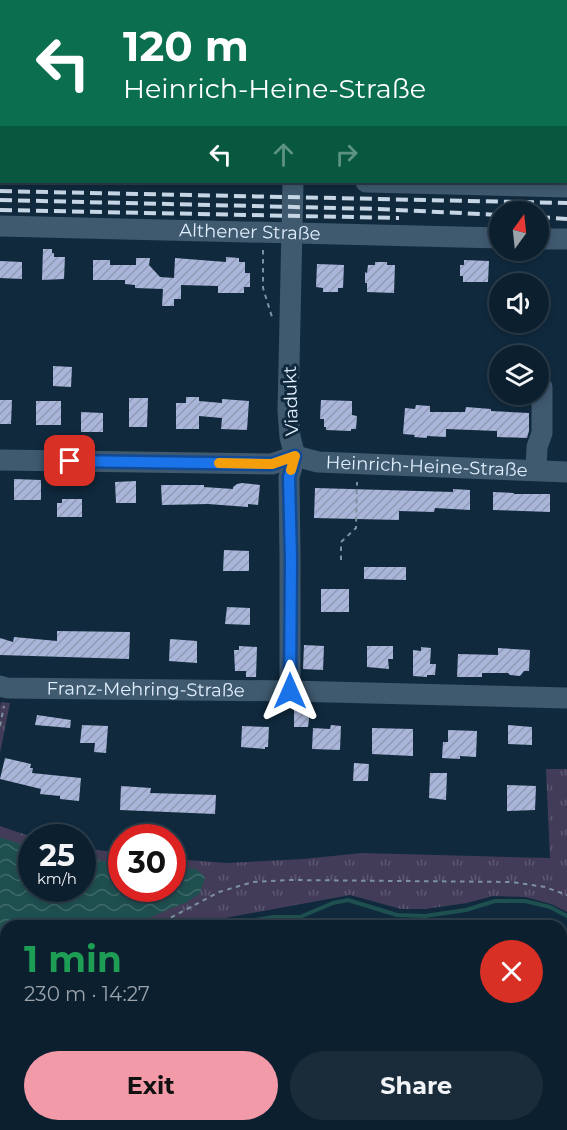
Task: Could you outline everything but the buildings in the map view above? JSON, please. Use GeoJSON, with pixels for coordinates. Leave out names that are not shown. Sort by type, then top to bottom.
{"type":"FeatureCollection","features":[{"type":"Feature","properties":{"kind":"street","name":"Viadukt"},"geometry":{"type":"LineString","coordinates":[[290,691],[289,477],[295,456],[290,437],[288,411],[293,183]]}},
{"type":"Feature","properties":{"kind":"street"},"geometry":{"type":"LineString","coordinates":[[406,183],[567,187]]}},
{"type":"Feature","properties":{"kind":"street","name":"Althener Straße"},"geometry":{"type":"LineString","coordinates":[[0,226],[489,238]]}},
{"type":"Feature","properties":{"kind":"street"},"geometry":{"type":"LineString","coordinates":[[549,239],[567,239]]}},
{"type":"Feature","properties":{"kind":"street"},"geometry":{"type":"LineString","coordinates":[[536,470],[537,447],[542,433],[542,405]]}},
{"type":"Feature","properties":{"kind":"street","name":"Heinrich-Heine-Straße"},"geometry":{"type":"LineString","coordinates":[[0,460],[272,464],[295,456],[318,462],[567,472]]}},
{"type":"Feature","properties":{"kind":"street","name":"Franz-Mehring-Straße"},"geometry":{"type":"LineString","coordinates":[[2,695],[7,688],[290,691],[567,698]]}},
{"type":"Feature","properties":{"kind":"path"},"geometry":{"type":"LineString","coordinates":[[263,267],[262,288],[273,321]]}},
{"type":"Feature","properties":{"kind":"path"},"geometry":{"type":"LineString","coordinates":[[341,560],[341,543],[356,528],[358,476]]}},
{"type":"Feature","properties":{"kind":"path"},"geometry":{"type":"LineString","coordinates":[[0,726],[2,695]]}},
{"type":"Feature","properties":{"kind":"path"},"geometry":{"type":"LineString","coordinates":[[166,920],[219,892],[253,882],[289,880],[512,882],[545,887],[567,895]]}},
{"type":"Feature","properties":{"kind":"green space"},"geometry":{"type":"Polygon","coordinates":[[[1,702],[10,703],[0,753],[0,707],[1,702]]]}},
{"type":"Feature","properties":{"kind":"green space"},"geometry":{"type":"Polygon","coordinates":[[[546,769],[567,769],[567,912],[551,904],[525,897],[493,896],[467,903],[425,909],[401,909],[350,895],[219,920],[0,920],[0,826],[18,832],[18,902],[96,902],[96,850],[108,851],[108,902],[186,902],[186,860],[227,863],[362,853],[550,858],[546,769]]]}},
{"type":"Feature","properties":{"kind":"water"},"geometry":{"type":"Polygon","coordinates":[[[0,837],[18,843],[18,902],[96,902],[96,860],[108,862],[108,902],[186,902],[186,868],[196,869],[205,877],[200,893],[187,902],[145,920],[0,920],[0,837]]]}},
{"type":"Feature","properties":{"kind":"waterway"},"geometry":{"type":"LineString","coordinates":[[256,920],[273,917],[300,917],[333,903],[348,900],[397,915],[425,916],[466,910],[495,901],[525,901],[550,907],[567,916]]}},
{"type":"Feature","properties":{"kind":"railway"},"geometry":{"type":"LineString","coordinates":[[0,191],[567,203]]}},
{"type":"Feature","properties":{"kind":"railway"},"geometry":{"type":"LineString","coordinates":[[0,200],[378,209],[489,214]]}},
{"type":"Feature","properties":{"kind":"railway"},"geometry":{"type":"LineString","coordinates":[[0,210],[399,218]]}},
{"type":"Feature","properties":{"kind":"railway"},"geometry":{"type":"LineString","coordinates":[[549,218],[567,219]]}},
{"type":"Feature","properties":{"kind":"slow traffic"},"geometry":{"type":"LineString","coordinates":[[219,463],[272,464],[295,456],[291,470]]}},
{"type":"Feature","properties":{"kind":"route"},"geometry":{"type":"LineString","coordinates":[[70,461],[272,464],[295,456],[289,477],[290,691]]}}]}
